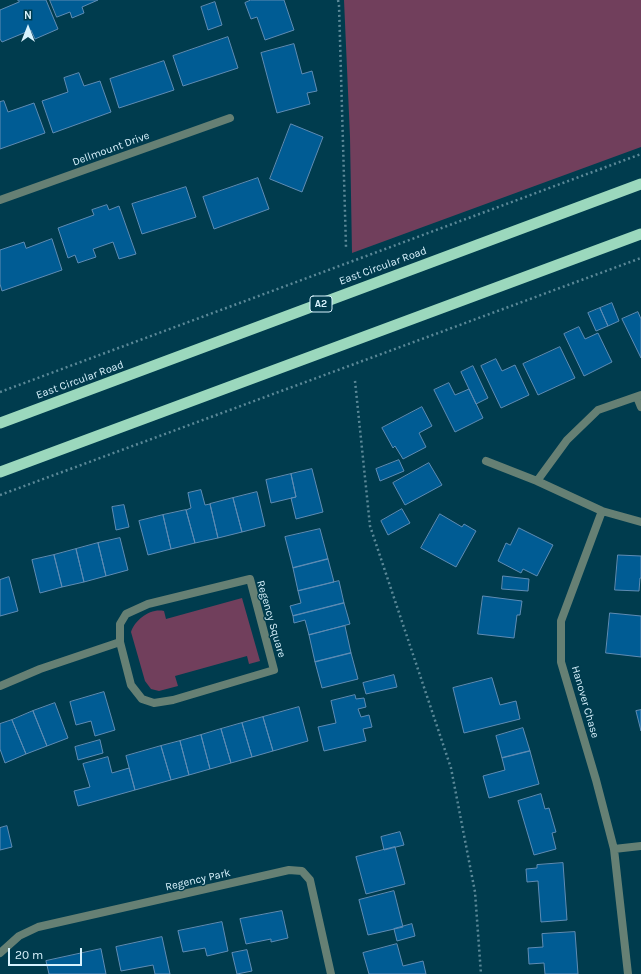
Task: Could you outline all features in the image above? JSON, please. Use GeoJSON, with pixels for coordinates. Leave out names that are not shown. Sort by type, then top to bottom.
{"type":"FeatureCollection","features":[{"type":"Feature","properties":{"kind":"highway","name":"East Circular Road"},"geometry":{"type":"LineString","coordinates":[[0,423],[641,184]]}},
{"type":"Feature","properties":{"kind":"highway"},"geometry":{"type":"LineString","coordinates":[[0,472],[641,234]]}},
{"type":"Feature","properties":{"kind":"street","name":"Dellmount Drive"},"geometry":{"type":"LineString","coordinates":[[0,200],[230,118]]}},
{"type":"Feature","properties":{"kind":"street"},"geometry":{"type":"LineString","coordinates":[[537,481],[567,440],[598,410],[639,396],[641,407]]}},
{"type":"Feature","properties":{"kind":"street"},"geometry":{"type":"LineString","coordinates":[[486,461],[537,481],[602,511],[641,522]]}},
{"type":"Feature","properties":{"kind":"street","name":"Hanover Chase"},"geometry":{"type":"LineString","coordinates":[[602,511],[561,621],[561,662],[596,780],[614,848],[628,974]]}},
{"type":"Feature","properties":{"kind":"street","name":"Regency Square"},"geometry":{"type":"LineString","coordinates":[[250,579],[274,670],[173,700],[154,703],[142,699],[131,685],[120,642],[120,624],[126,614],[148,604],[250,579]]}},
{"type":"Feature","properties":{"kind":"street"},"geometry":{"type":"LineString","coordinates":[[0,686],[40,669],[120,642]]}},
{"type":"Feature","properties":{"kind":"street"},"geometry":{"type":"LineString","coordinates":[[614,848],[641,846]]}},
{"type":"Feature","properties":{"kind":"street","name":"Regency Park"},"geometry":{"type":"LineString","coordinates":[[0,953],[19,936],[38,928],[289,870],[302,871],[310,880],[331,974]]}},
{"type":"Feature","properties":{"kind":"path"},"geometry":{"type":"LineString","coordinates":[[338,0],[346,247]]}},
{"type":"Feature","properties":{"kind":"path"},"geometry":{"type":"LineString","coordinates":[[0,392],[641,154]]}},
{"type":"Feature","properties":{"kind":"path"},"geometry":{"type":"LineString","coordinates":[[0,495],[641,258]]}},
{"type":"Feature","properties":{"kind":"path"},"geometry":{"type":"LineString","coordinates":[[355,380],[370,526],[452,768],[475,892],[482,974]]}},
{"type":"Feature","properties":{"kind":"shaded area"},"geometry":{"type":"Polygon","coordinates":[[[344,0],[641,0],[641,147],[352,253],[350,137],[344,0]]]}},
{"type":"Feature","properties":{"kind":"shaded area"},"geometry":{"type":"Polygon","coordinates":[[[242,598],[260,661],[249,664],[247,656],[175,676],[178,686],[159,691],[151,689],[145,681],[131,632],[140,619],[148,613],[154,611],[164,611],[166,619],[242,598]]]}},
{"type":"Feature","properties":{"kind":"building"},"geometry":{"type":"Polygon","coordinates":[[[18,0],[46,0],[58,29],[35,39],[31,30],[2,42],[0,39],[0,10],[19,2],[18,0]]]}},
{"type":"Feature","properties":{"kind":"building"},"geometry":{"type":"Polygon","coordinates":[[[50,0],[98,0],[82,7],[84,13],[72,18],[70,12],[57,17],[50,0]]]}},
{"type":"Feature","properties":{"kind":"building"},"geometry":{"type":"Polygon","coordinates":[[[251,0],[284,0],[294,30],[265,40],[257,17],[251,19],[245,3],[251,0]]]}},
{"type":"Feature","properties":{"kind":"building"},"geometry":{"type":"Polygon","coordinates":[[[215,2],[222,25],[208,30],[201,7],[215,2]]]}},
{"type":"Feature","properties":{"kind":"building"},"geometry":{"type":"Polygon","coordinates":[[[228,37],[238,68],[183,86],[173,56],[228,37]]]}},
{"type":"Feature","properties":{"kind":"building"},"geometry":{"type":"Polygon","coordinates":[[[294,44],[302,74],[312,71],[317,91],[307,93],[310,104],[277,113],[261,53],[294,44]]]}},
{"type":"Feature","properties":{"kind":"building"},"geometry":{"type":"Polygon","coordinates":[[[164,61],[174,90],[119,108],[110,79],[164,61]]]}},
{"type":"Feature","properties":{"kind":"building"},"geometry":{"type":"Polygon","coordinates":[[[79,73],[84,86],[100,81],[111,112],[53,133],[42,101],[68,92],[64,78],[79,73]]]}},
{"type":"Feature","properties":{"kind":"building"},"geometry":{"type":"Polygon","coordinates":[[[4,101],[8,112],[34,103],[45,133],[0,149],[0,102],[4,101]]]}},
{"type":"Feature","properties":{"kind":"building"},"geometry":{"type":"Polygon","coordinates":[[[291,124],[323,137],[302,192],[270,179],[291,124]]]}},
{"type":"Feature","properties":{"kind":"building"},"geometry":{"type":"Polygon","coordinates":[[[258,178],[269,209],[214,229],[203,197],[258,178]]]}},
{"type":"Feature","properties":{"kind":"building"},"geometry":{"type":"Polygon","coordinates":[[[186,187],[196,217],[142,234],[132,204],[186,187]]]}},
{"type":"Feature","properties":{"kind":"building"},"geometry":{"type":"Polygon","coordinates":[[[107,205],[109,210],[119,206],[136,254],[119,259],[113,242],[93,249],[96,257],[78,263],[75,255],[68,258],[58,228],[94,215],[92,210],[107,205]]]}},
{"type":"Feature","properties":{"kind":"building"},"geometry":{"type":"Polygon","coordinates":[[[52,239],[62,270],[2,291],[0,284],[0,250],[24,242],[26,248],[52,239]]]}},
{"type":"Feature","properties":{"kind":"building"},"geometry":{"type":"Polygon","coordinates":[[[612,303],[619,321],[608,326],[600,308],[612,303]]]}},
{"type":"Feature","properties":{"kind":"building"},"geometry":{"type":"Polygon","coordinates":[[[600,308],[608,326],[596,331],[588,313],[600,308]]]}},
{"type":"Feature","properties":{"kind":"building"},"geometry":{"type":"Polygon","coordinates":[[[638,312],[641,319],[641,358],[622,319],[638,312]]]}},
{"type":"Feature","properties":{"kind":"building"},"geometry":{"type":"Polygon","coordinates":[[[579,327],[585,339],[598,333],[612,362],[584,376],[564,334],[579,327]]]}},
{"type":"Feature","properties":{"kind":"building"},"geometry":{"type":"Polygon","coordinates":[[[560,347],[575,378],[538,395],[523,364],[560,347]]]}},
{"type":"Feature","properties":{"kind":"building"},"geometry":{"type":"Polygon","coordinates":[[[496,359],[502,371],[515,365],[529,395],[501,408],[481,366],[496,359]]]}},
{"type":"Feature","properties":{"kind":"building"},"geometry":{"type":"Polygon","coordinates":[[[473,366],[488,398],[476,404],[461,372],[473,366]]]}},
{"type":"Feature","properties":{"kind":"building"},"geometry":{"type":"Polygon","coordinates":[[[449,383],[455,395],[469,389],[483,418],[455,432],[434,390],[449,383]]]}},
{"type":"Feature","properties":{"kind":"building"},"geometry":{"type":"Polygon","coordinates":[[[422,407],[432,426],[419,433],[426,447],[403,459],[395,446],[393,448],[382,428],[422,407]]]}},
{"type":"Feature","properties":{"kind":"building"},"geometry":{"type":"Polygon","coordinates":[[[399,460],[404,471],[380,481],[376,469],[399,460]]]}},
{"type":"Feature","properties":{"kind":"building"},"geometry":{"type":"Polygon","coordinates":[[[429,463],[442,485],[405,505],[393,483],[429,463]]]}},
{"type":"Feature","properties":{"kind":"building"},"geometry":{"type":"Polygon","coordinates":[[[312,469],[323,512],[296,519],[291,498],[296,497],[291,474],[312,469]]]}},
{"type":"Feature","properties":{"kind":"building"},"geometry":{"type":"Polygon","coordinates":[[[291,474],[296,497],[271,503],[266,480],[291,474]]]}},
{"type":"Feature","properties":{"kind":"building"},"geometry":{"type":"Polygon","coordinates":[[[201,490],[205,505],[210,504],[218,538],[195,543],[186,510],[191,508],[188,493],[201,490]]]}},
{"type":"Feature","properties":{"kind":"building"},"geometry":{"type":"Polygon","coordinates":[[[257,492],[265,526],[242,532],[233,498],[257,492]]]}},
{"type":"Feature","properties":{"kind":"building"},"geometry":{"type":"Polygon","coordinates":[[[233,498],[242,532],[218,538],[210,504],[233,498]]]}},
{"type":"Feature","properties":{"kind":"building"},"geometry":{"type":"Polygon","coordinates":[[[124,505],[129,527],[116,530],[112,507],[124,505]]]}},
{"type":"Feature","properties":{"kind":"building"},"geometry":{"type":"Polygon","coordinates":[[[402,509],[410,523],[388,535],[381,521],[402,509]]]}},
{"type":"Feature","properties":{"kind":"building"},"geometry":{"type":"Polygon","coordinates":[[[186,510],[195,543],[171,549],[163,515],[186,510]]]}},
{"type":"Feature","properties":{"kind":"building"},"geometry":{"type":"Polygon","coordinates":[[[440,514],[462,527],[464,524],[476,531],[456,567],[421,548],[440,514]]]}},
{"type":"Feature","properties":{"kind":"building"},"geometry":{"type":"Polygon","coordinates":[[[163,515],[171,549],[148,555],[139,521],[163,515]]]}},
{"type":"Feature","properties":{"kind":"building"},"geometry":{"type":"Polygon","coordinates":[[[519,528],[553,545],[537,576],[523,569],[521,573],[498,561],[506,543],[510,545],[519,528]]]}},
{"type":"Feature","properties":{"kind":"building"},"geometry":{"type":"Polygon","coordinates":[[[320,529],[328,559],[293,568],[285,537],[320,529]]]}},
{"type":"Feature","properties":{"kind":"building"},"geometry":{"type":"Polygon","coordinates":[[[120,538],[128,570],[106,576],[98,543],[120,538]]]}},
{"type":"Feature","properties":{"kind":"building"},"geometry":{"type":"Polygon","coordinates":[[[98,543],[106,576],[84,582],[76,549],[98,543]]]}},
{"type":"Feature","properties":{"kind":"building"},"geometry":{"type":"Polygon","coordinates":[[[76,549],[84,582],[62,587],[54,555],[76,549]]]}},
{"type":"Feature","properties":{"kind":"building"},"geometry":{"type":"Polygon","coordinates":[[[54,555],[62,587],[40,593],[32,560],[54,555]]]}},
{"type":"Feature","properties":{"kind":"building"},"geometry":{"type":"Polygon","coordinates":[[[618,555],[641,556],[641,578],[639,591],[615,590],[618,555]]]}},
{"type":"Feature","properties":{"kind":"building"},"geometry":{"type":"Polygon","coordinates":[[[328,559],[334,582],[298,591],[293,568],[328,559]]]}},
{"type":"Feature","properties":{"kind":"building"},"geometry":{"type":"Polygon","coordinates":[[[503,576],[529,579],[528,591],[502,589],[503,576]]]}},
{"type":"Feature","properties":{"kind":"building"},"geometry":{"type":"Polygon","coordinates":[[[9,577],[18,611],[0,616],[0,580],[9,577]]]}},
{"type":"Feature","properties":{"kind":"building"},"geometry":{"type":"Polygon","coordinates":[[[339,581],[344,603],[293,616],[290,606],[301,603],[298,591],[339,581]]]}},
{"type":"Feature","properties":{"kind":"building"},"geometry":{"type":"Polygon","coordinates":[[[483,596],[522,601],[520,615],[517,615],[514,638],[478,634],[483,596]]]}},
{"type":"Feature","properties":{"kind":"building"},"geometry":{"type":"Polygon","coordinates":[[[344,603],[350,624],[309,635],[305,620],[294,623],[293,616],[344,603]]]}},
{"type":"Feature","properties":{"kind":"building"},"geometry":{"type":"Polygon","coordinates":[[[610,613],[641,616],[641,657],[606,653],[610,613]]]}},
{"type":"Feature","properties":{"kind":"building"},"geometry":{"type":"Polygon","coordinates":[[[345,626],[351,653],[315,662],[309,635],[345,626]]]}},
{"type":"Feature","properties":{"kind":"building"},"geometry":{"type":"Polygon","coordinates":[[[351,653],[358,679],[322,688],[315,662],[351,653]]]}},
{"type":"Feature","properties":{"kind":"building"},"geometry":{"type":"Polygon","coordinates":[[[394,675],[397,687],[366,694],[363,683],[394,675]]]}},
{"type":"Feature","properties":{"kind":"building"},"geometry":{"type":"Polygon","coordinates":[[[492,678],[500,705],[516,701],[520,719],[464,733],[453,688],[492,678]]]}},
{"type":"Feature","properties":{"kind":"building"},"geometry":{"type":"Polygon","coordinates":[[[104,692],[115,730],[95,736],[91,721],[76,725],[70,702],[104,692]]]}},
{"type":"Feature","properties":{"kind":"building"},"geometry":{"type":"Polygon","coordinates":[[[355,695],[356,699],[364,698],[366,707],[358,709],[361,717],[369,715],[372,727],[363,729],[366,741],[324,751],[318,727],[336,723],[331,701],[355,695]]]}},
{"type":"Feature","properties":{"kind":"building"},"geometry":{"type":"Polygon","coordinates":[[[55,703],[68,738],[47,746],[33,711],[55,703]]]}},
{"type":"Feature","properties":{"kind":"building"},"geometry":{"type":"Polygon","coordinates":[[[299,707],[308,741],[273,751],[263,717],[299,707]]]}},
{"type":"Feature","properties":{"kind":"building"},"geometry":{"type":"Polygon","coordinates":[[[641,710],[641,731],[636,711],[641,710]]]}},
{"type":"Feature","properties":{"kind":"building"},"geometry":{"type":"Polygon","coordinates":[[[33,711],[47,746],[26,754],[12,720],[33,711]]]}},
{"type":"Feature","properties":{"kind":"building"},"geometry":{"type":"Polygon","coordinates":[[[263,717],[273,751],[252,757],[242,723],[263,717]]]}},
{"type":"Feature","properties":{"kind":"building"},"geometry":{"type":"Polygon","coordinates":[[[12,720],[26,754],[5,763],[0,749],[0,724],[12,720]]]}},
{"type":"Feature","properties":{"kind":"building"},"geometry":{"type":"Polygon","coordinates":[[[242,723],[252,757],[231,763],[221,729],[242,723]]]}},
{"type":"Feature","properties":{"kind":"building"},"geometry":{"type":"Polygon","coordinates":[[[523,728],[530,751],[502,758],[496,736],[523,728]]]}},
{"type":"Feature","properties":{"kind":"building"},"geometry":{"type":"Polygon","coordinates":[[[221,729],[231,763],[210,769],[201,735],[221,729]]]}},
{"type":"Feature","properties":{"kind":"building"},"geometry":{"type":"Polygon","coordinates":[[[201,735],[210,769],[189,775],[180,741],[201,735]]]}},
{"type":"Feature","properties":{"kind":"building"},"geometry":{"type":"Polygon","coordinates":[[[100,740],[103,753],[78,760],[75,747],[100,740]]]}},
{"type":"Feature","properties":{"kind":"building"},"geometry":{"type":"Polygon","coordinates":[[[180,741],[189,775],[171,780],[161,746],[180,741]]]}},
{"type":"Feature","properties":{"kind":"building"},"geometry":{"type":"Polygon","coordinates":[[[161,746],[171,780],[135,790],[126,756],[161,746]]]}},
{"type":"Feature","properties":{"kind":"building"},"geometry":{"type":"Polygon","coordinates":[[[530,751],[539,784],[489,798],[483,776],[505,770],[502,758],[530,751]]]}},
{"type":"Feature","properties":{"kind":"building"},"geometry":{"type":"Polygon","coordinates":[[[108,757],[112,773],[129,768],[135,790],[78,806],[74,791],[90,787],[83,764],[108,757]]]}},
{"type":"Feature","properties":{"kind":"building"},"geometry":{"type":"Polygon","coordinates":[[[541,794],[545,809],[549,808],[556,832],[552,833],[556,849],[534,855],[518,801],[541,794]]]}},
{"type":"Feature","properties":{"kind":"building"},"geometry":{"type":"Polygon","coordinates":[[[7,826],[12,847],[0,850],[0,828],[7,826]]]}},
{"type":"Feature","properties":{"kind":"building"},"geometry":{"type":"Polygon","coordinates":[[[400,832],[404,845],[384,850],[381,837],[400,832]]]}},
{"type":"Feature","properties":{"kind":"building"},"geometry":{"type":"Polygon","coordinates":[[[395,847],[405,884],[366,894],[356,857],[395,847]]]}},
{"type":"Feature","properties":{"kind":"building"},"geometry":{"type":"Polygon","coordinates":[[[563,863],[567,920],[541,922],[538,881],[527,882],[526,869],[537,868],[537,865],[563,863]]]}},
{"type":"Feature","properties":{"kind":"building"},"geometry":{"type":"Polygon","coordinates":[[[394,891],[403,927],[368,935],[359,900],[394,891]]]}},
{"type":"Feature","properties":{"kind":"building"},"geometry":{"type":"Polygon","coordinates":[[[282,911],[288,938],[271,942],[271,939],[246,944],[240,919],[282,911]]]}},
{"type":"Feature","properties":{"kind":"building"},"geometry":{"type":"Polygon","coordinates":[[[222,922],[228,951],[207,956],[205,948],[183,952],[178,931],[222,922]]]}},
{"type":"Feature","properties":{"kind":"building"},"geometry":{"type":"Polygon","coordinates":[[[412,924],[415,936],[397,941],[394,929],[412,924]]]}},
{"type":"Feature","properties":{"kind":"building"},"geometry":{"type":"Polygon","coordinates":[[[575,932],[578,974],[545,974],[544,963],[529,964],[528,948],[543,947],[542,934],[575,932]]]}},
{"type":"Feature","properties":{"kind":"building"},"geometry":{"type":"Polygon","coordinates":[[[162,937],[170,974],[155,974],[153,965],[121,971],[116,947],[162,937]]]}},
{"type":"Feature","properties":{"kind":"building"},"geometry":{"type":"Polygon","coordinates":[[[397,944],[403,966],[423,961],[426,974],[369,974],[363,953],[397,944]]]}},
{"type":"Feature","properties":{"kind":"building"},"geometry":{"type":"Polygon","coordinates":[[[101,949],[106,974],[49,974],[46,961],[101,949]]]}},
{"type":"Feature","properties":{"kind":"building"},"geometry":{"type":"Polygon","coordinates":[[[247,950],[252,971],[237,974],[232,953],[247,950]]]}}]}
